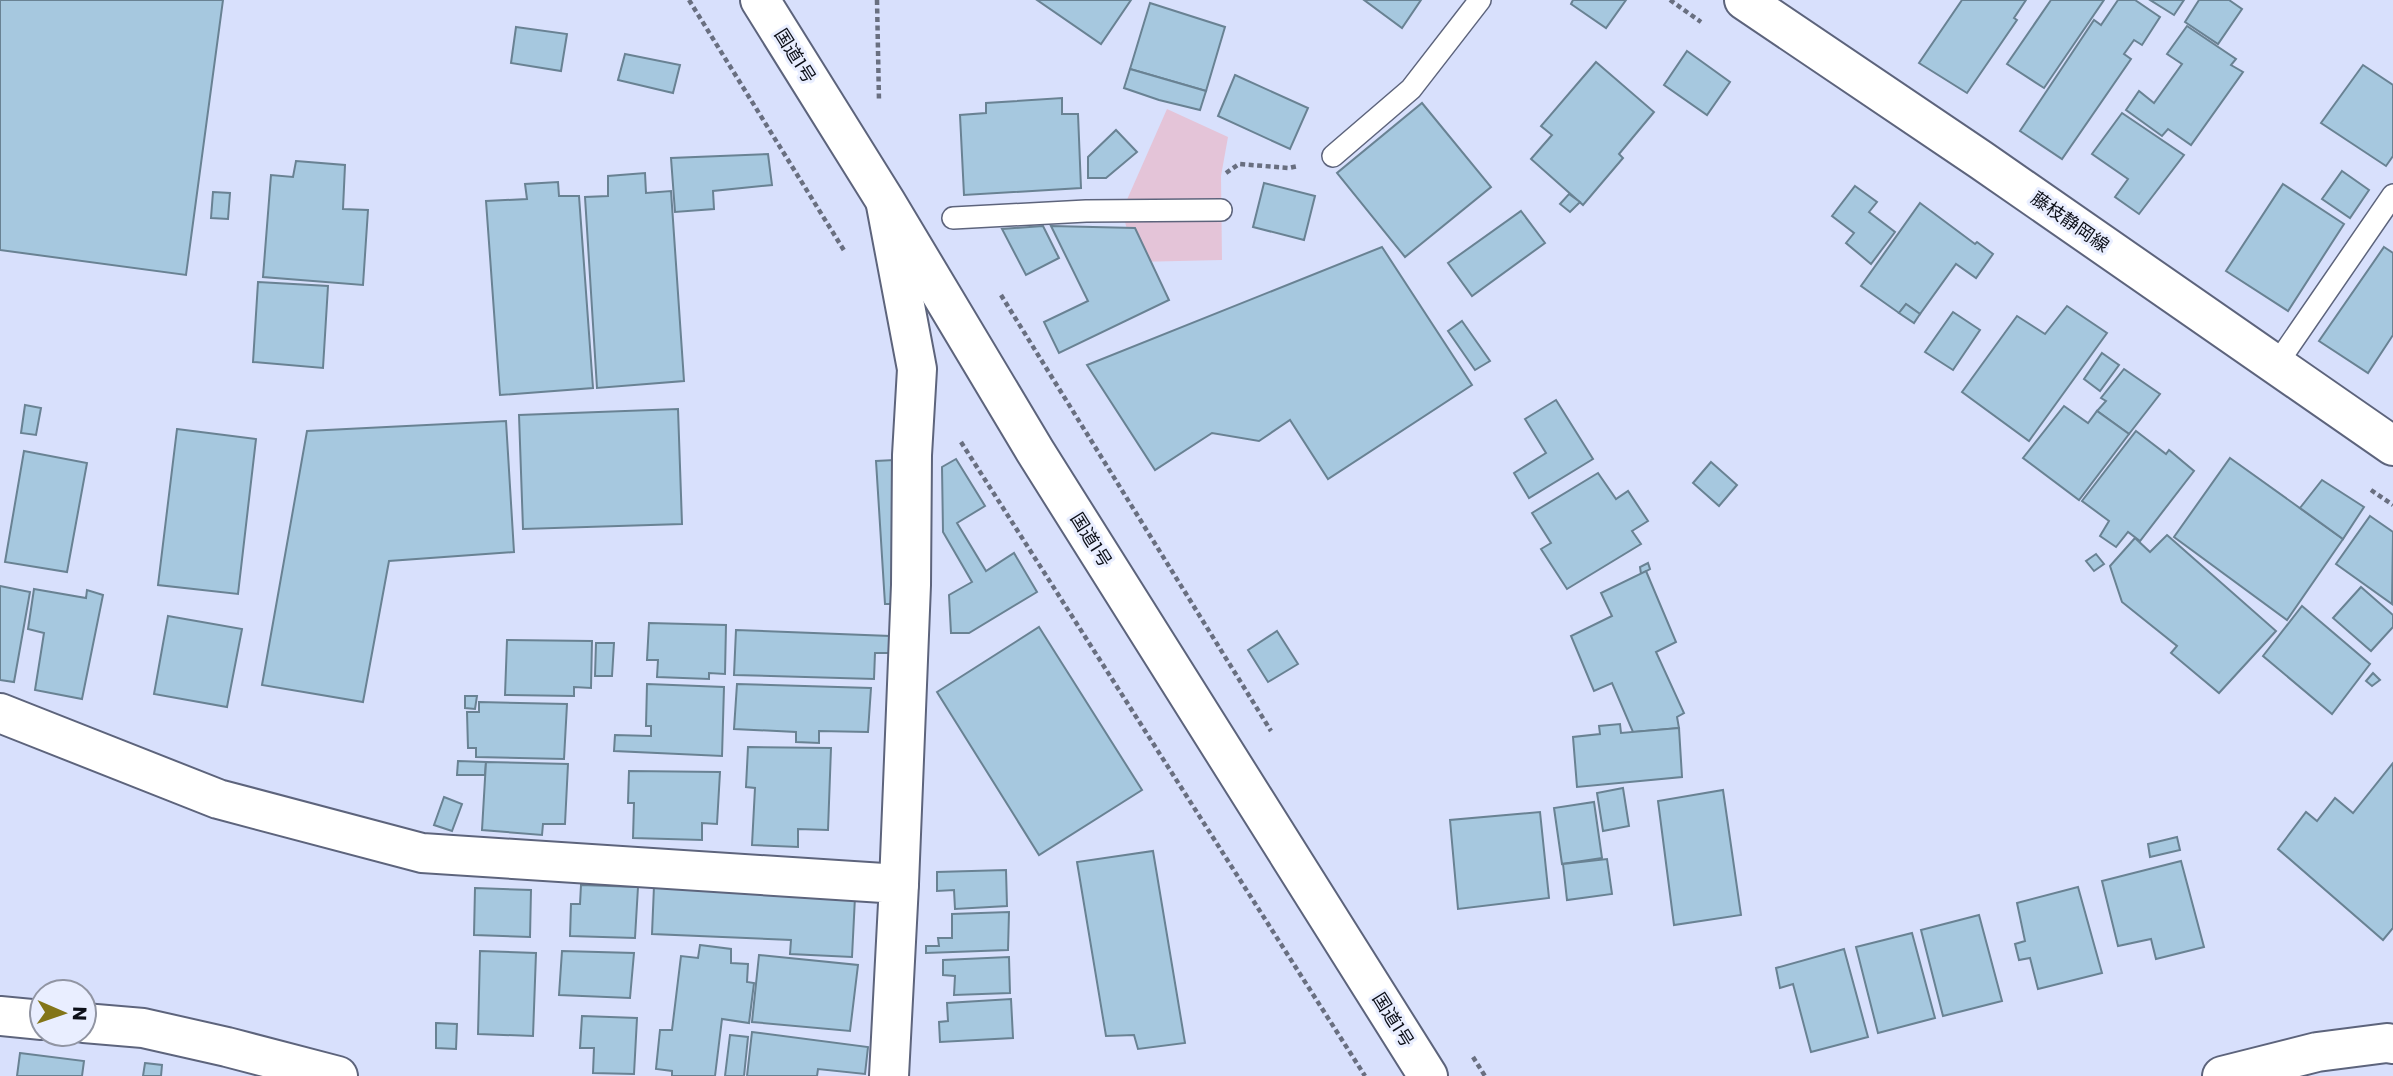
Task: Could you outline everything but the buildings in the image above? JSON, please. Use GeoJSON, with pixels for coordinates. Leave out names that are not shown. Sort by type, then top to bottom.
{"type":"FeatureCollection","features":[{"type":"Feature","properties":{"kind":"main road","name":"国道1号"},"geometry":{"type":"LineString","coordinates":[[760,0],[886,202],[1035,451],[1428,1076]]}},
{"type":"Feature","properties":{"kind":"main road","name":"藤枝静岡線"},"geometry":{"type":"LineString","coordinates":[[1744,0],[1981,160],[2393,446]]}},
{"type":"Feature","properties":{"kind":"main road"},"geometry":{"type":"LineString","coordinates":[[886,202],[917,369],[912,455],[911,585],[890,1076]]}},
{"type":"Feature","properties":{"kind":"main road"},"geometry":{"type":"LineString","coordinates":[[0,713],[218,799],[422,853],[899,884]]}},
{"type":"Feature","properties":{"kind":"main road"},"geometry":{"type":"LineString","coordinates":[[0,1016],[28,1019]]}},
{"type":"Feature","properties":{"kind":"main road"},"geometry":{"type":"LineString","coordinates":[[98,1024],[142,1028],[338,1076]]}},
{"type":"Feature","properties":{"kind":"main road"},"geometry":{"type":"LineString","coordinates":[[2222,1076],[2317,1052],[2387,1042],[2393,1044]]}},
{"type":"Feature","properties":{"kind":"lane"},"geometry":{"type":"LineString","coordinates":[[1333,156],[1411,89],[1480,0]]}},
{"type":"Feature","properties":{"kind":"lane"},"geometry":{"type":"LineString","coordinates":[[2276,365],[2393,195]]}},
{"type":"Feature","properties":{"kind":"lane"},"geometry":{"type":"LineString","coordinates":[[953,218],[1086,211],[1221,210]]}},
{"type":"Feature","properties":{"kind":"path"},"geometry":{"type":"LineString","coordinates":[[689,0],[851,262]]}},
{"type":"Feature","properties":{"kind":"path"},"geometry":{"type":"LineString","coordinates":[[873,89],[886,109]]}},
{"type":"Feature","properties":{"kind":"path"},"geometry":{"type":"LineString","coordinates":[[1221,176],[1239,164],[1289,168],[1333,156]]}},
{"type":"Feature","properties":{"kind":"path"},"geometry":{"type":"LineString","coordinates":[[997,288],[1274,735]]}},
{"type":"Feature","properties":{"kind":"path"},"geometry":{"type":"LineString","coordinates":[[958,437],[1365,1076]]}},
{"type":"Feature","properties":{"kind":"path"},"geometry":{"type":"LineString","coordinates":[[1470,1052],[1485,1076]]}},
{"type":"Feature","properties":{"kind":"shaded area"},"geometry":{"type":"Polygon","coordinates":[[[1167,109],[1228,137],[1221,176],[1222,260],[1136,262],[1122,211],[1167,109]]]}}]}
